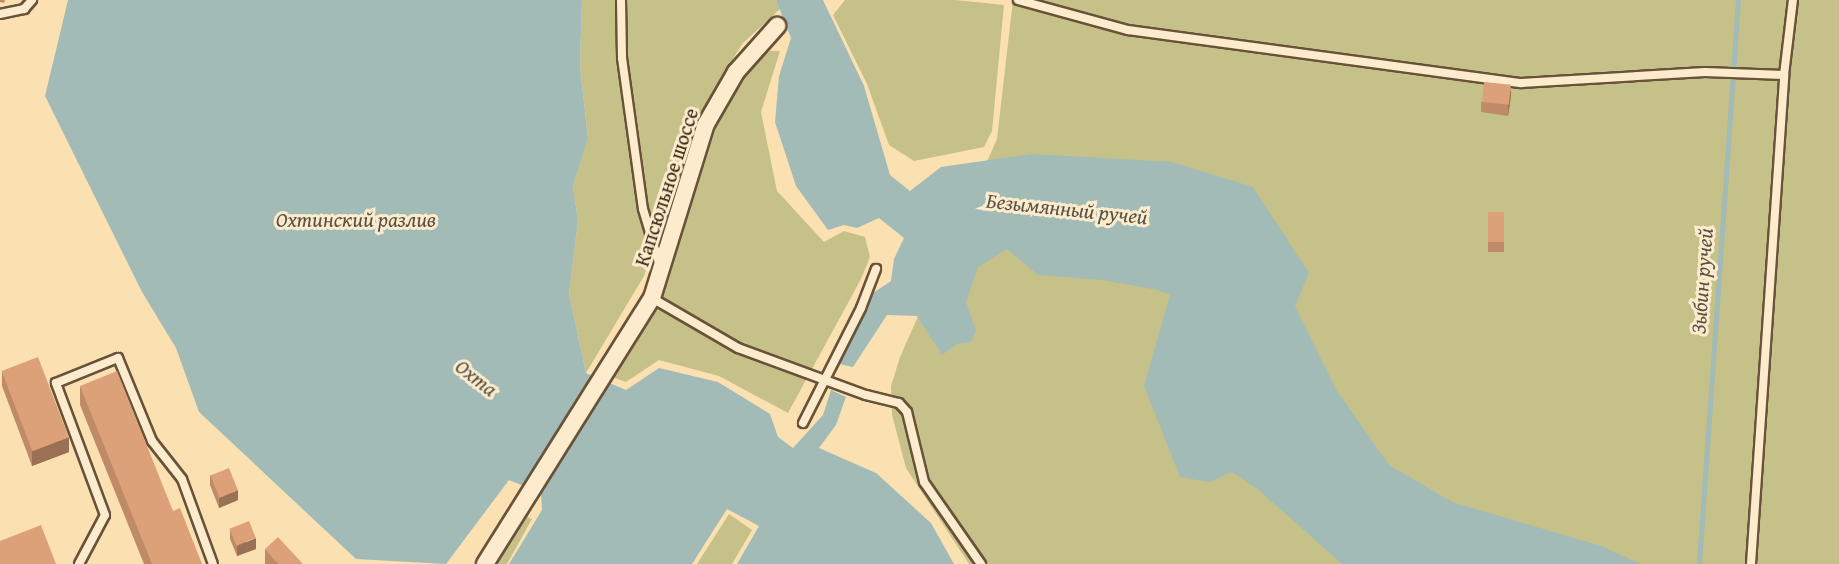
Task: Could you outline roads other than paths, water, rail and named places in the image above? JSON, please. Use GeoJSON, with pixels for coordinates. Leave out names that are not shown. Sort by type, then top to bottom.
{"type":"FeatureCollection","features":[{"type":"Feature","properties":{"kind":"street","name":"Капсюльное шоссе"},"geometry":{"type":"LineString","coordinates":[[485,564],[652,298],[706,124],[736,72],[777,26]]}},
{"type":"Feature","properties":{"kind":"lane"},"geometry":{"type":"LineString","coordinates":[[0,14],[24,9],[32,0]]}},
{"type":"Feature","properties":{"kind":"lane"},"geometry":{"type":"LineString","coordinates":[[621,0],[622,58],[643,209],[661,270]]}},
{"type":"Feature","properties":{"kind":"lane"},"geometry":{"type":"LineString","coordinates":[[1017,0],[1140,32],[1521,83],[1705,72],[1746,71],[1784,75]]}},
{"type":"Feature","properties":{"kind":"lane"},"geometry":{"type":"LineString","coordinates":[[1751,564],[1784,75],[1793,0]]}},
{"type":"Feature","properties":{"kind":"lane"},"geometry":{"type":"LineString","coordinates":[[802,423],[826,378],[876,269]]}},
{"type":"Feature","properties":{"kind":"lane"},"geometry":{"type":"LineString","coordinates":[[652,298],[738,348],[826,378],[866,395],[899,403],[908,412],[924,482],[981,564]]}},
{"type":"Feature","properties":{"kind":"lane"},"geometry":{"type":"LineString","coordinates":[[79,564],[105,515],[56,383],[118,358],[152,441],[182,479],[213,564]]}},
{"type":"Feature","properties":{"kind":"water","name":"Охтинский разлив"},"geometry":{"type":"Polygon","coordinates":[[[68,0],[582,0],[580,66],[588,138],[573,186],[578,221],[569,293],[586,373],[626,390],[659,368],[718,382],[770,414],[778,437],[793,448],[823,415],[831,390],[846,397],[836,425],[819,448],[876,473],[931,523],[954,564],[737,564],[759,526],[727,509],[692,564],[509,564],[542,510],[541,493],[509,480],[446,564],[356,559],[199,412],[176,348],[142,292],[45,96],[68,0]]]}},
{"type":"Feature","properties":{"kind":"water","name":"Безымянный ручей"},"geometry":{"type":"Polygon","coordinates":[[[776,0],[823,0],[864,86],[890,175],[910,191],[941,167],[1032,154],[1172,162],[1253,187],[1309,273],[1295,306],[1337,391],[1389,465],[1452,502],[1601,546],[1641,564],[1342,564],[1260,491],[1232,472],[1209,482],[1180,477],[1144,386],[1170,295],[1158,290],[1102,280],[1038,275],[1007,249],[978,267],[966,302],[976,331],[971,342],[957,344],[942,355],[917,316],[887,315],[853,367],[839,364],[873,293],[891,281],[894,259],[904,238],[879,218],[857,228],[844,225],[828,230],[796,186],[775,122],[779,76],[791,38],[776,0]]]}},
{"type":"Feature","properties":{"kind":"waterway","name":"Зыбин ручей"},"geometry":{"type":"LineString","coordinates":[[1699,564],[1738,0]]}},
{"type":"Feature","properties":{"kind":"water label","name":"Охта"},"geometry":{"type":"Point","coordinates":[476,378]}}]}
